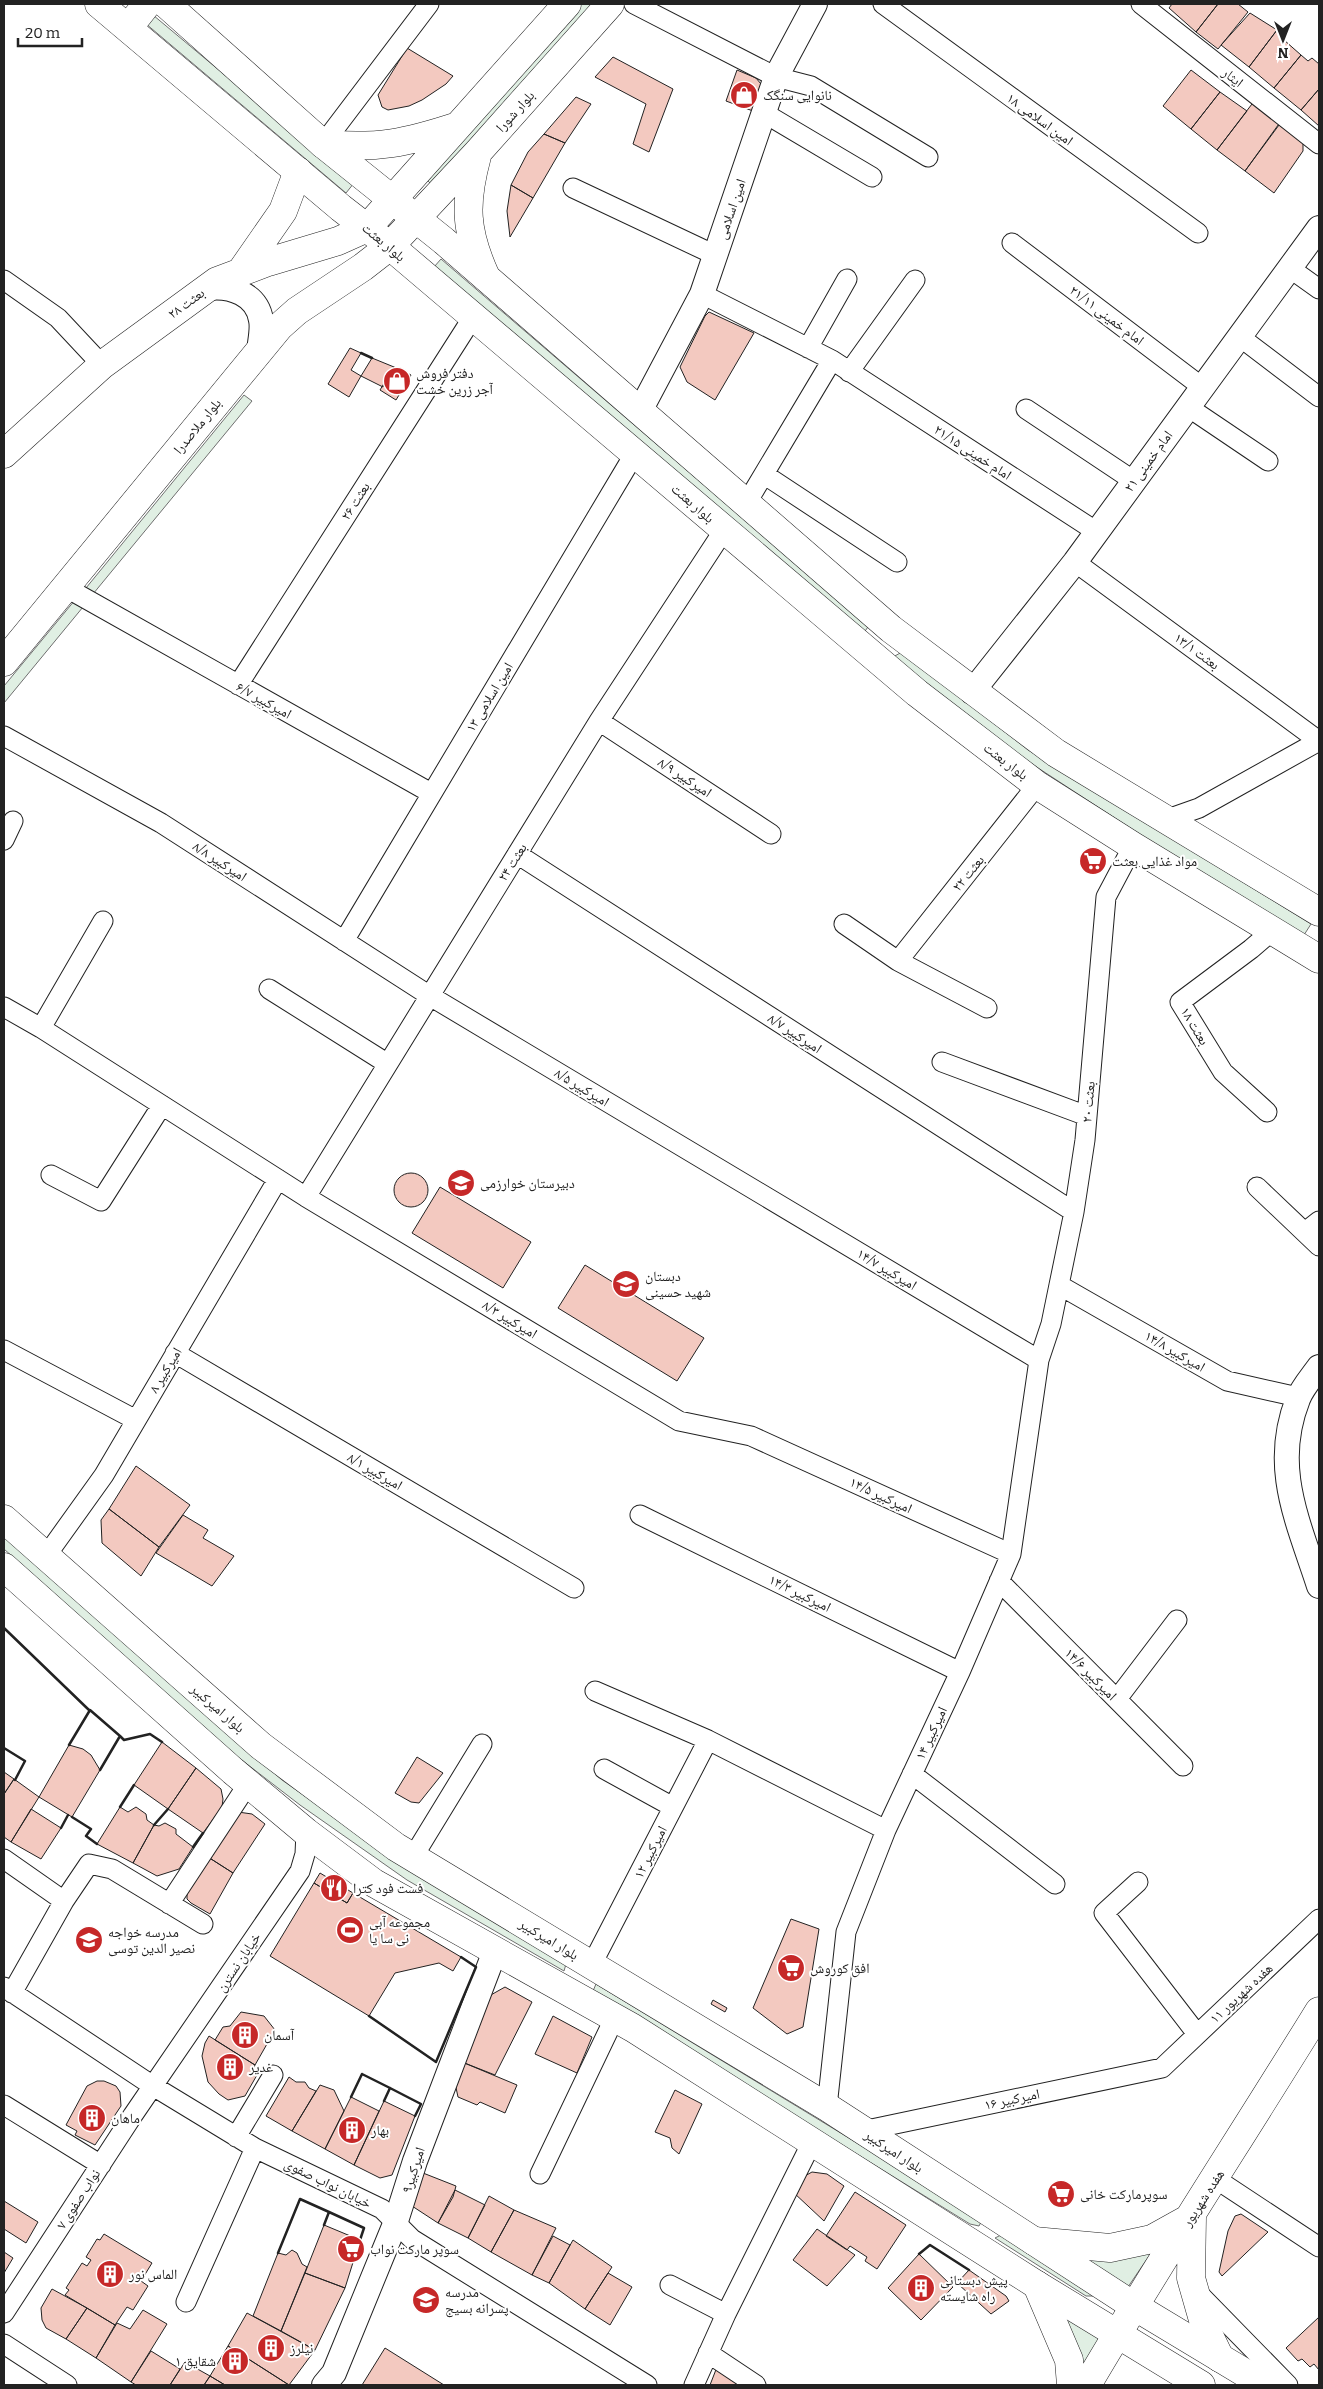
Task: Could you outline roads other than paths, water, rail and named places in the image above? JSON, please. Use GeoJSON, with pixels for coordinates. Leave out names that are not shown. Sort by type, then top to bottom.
{"type":"FeatureCollection","features":[{"type":"Feature","properties":{"kind":"main road","name":"بلوار بعثت"},"geometry":{"type":"LineString","coordinates":[[99,4],[390,246],[467,326],[635,453],[916,693],[1037,785],[1272,931],[1318,956]]}},
{"type":"Feature","properties":{"kind":"main road"},"geometry":{"type":"LineString","coordinates":[[128,28],[147,4]]}},
{"type":"Feature","properties":{"kind":"main road"},"geometry":{"type":"LineString","coordinates":[[166,4],[323,144],[395,199],[891,629],[972,692],[1056,753],[1319,912]]}},
{"type":"Feature","properties":{"kind":"main road"},"geometry":{"type":"LineString","coordinates":[[395,199],[567,4]]}},
{"type":"Feature","properties":{"kind":"main road","name":"بلوار شورا"},"geometry":{"type":"LineString","coordinates":[[417,218],[610,4]]}},
{"type":"Feature","properties":{"kind":"main road"},"geometry":{"type":"LineString","coordinates":[[323,144],[351,147],[394,144],[460,126]]}},
{"type":"Feature","properties":{"kind":"main road"},"geometry":{"type":"LineString","coordinates":[[478,152],[469,185],[468,220],[474,250],[486,277]]}},
{"type":"Feature","properties":{"kind":"main road"},"geometry":{"type":"LineString","coordinates":[[242,270],[283,211],[298,171]]}},
{"type":"Feature","properties":{"kind":"main road","name":"بعثت ۲۸"},"geometry":{"type":"LineString","coordinates":[[4,454],[102,365],[217,281],[242,270],[338,241],[367,228],[395,199]]}},
{"type":"Feature","properties":{"kind":"main road","name":"بلوار ملاصدرا"},"geometry":{"type":"LineString","coordinates":[[4,662],[279,327],[297,311],[390,246],[417,218]]}},
{"type":"Feature","properties":{"kind":"main road","name":"بلوار امیرکبیر"},"geometry":{"type":"LineString","coordinates":[[4,1519],[262,1746],[396,1847],[827,2107],[1134,2306],[1264,2385]]}},
{"type":"Feature","properties":{"kind":"main road"},"geometry":{"type":"LineString","coordinates":[[4,1567],[248,1784],[306,1832],[374,1883],[614,2017],[1037,2285],[1200,2385]]}},
{"type":"Feature","properties":{"kind":"main road","name":"هفده شهریور"},"geometry":{"type":"LineString","coordinates":[[1087,2385],[1134,2306],[1192,2217],[1318,2014]]}},
{"type":"Feature","properties":{"kind":"main road"},"geometry":{"type":"LineString","coordinates":[[967,2240],[979,2241],[989,2235],[993,2224],[990,2213]]}},
{"type":"Feature","properties":{"kind":"main road"},"geometry":{"type":"LineString","coordinates":[[1034,2241],[1110,2248],[1152,2239],[1192,2217],[1191,2278],[1205,2327],[1220,2358]]}},
{"type":"Feature","properties":{"kind":"main road"},"geometry":{"type":"LineString","coordinates":[[1037,2285],[1069,2360],[1071,2385]]}},
{"type":"Feature","properties":{"kind":"street"},"geometry":{"type":"LineString","coordinates":[[323,144],[429,4]]}},
{"type":"Feature","properties":{"kind":"street"},"geometry":{"type":"LineString","coordinates":[[634,4],[776,77],[811,86],[928,157]]}},
{"type":"Feature","properties":{"kind":"street","name":"امین اسلامی"},"geometry":{"type":"LineString","coordinates":[[640,411],[702,294],[776,77],[815,4]]}},
{"type":"Feature","properties":{"kind":"street","name":"امین اسلامی ۱۸"},"geometry":{"type":"LineString","coordinates":[[883,4],[1198,234]]}},
{"type":"Feature","properties":{"kind":"street","name":"ایثار"},"geometry":{"type":"LineString","coordinates":[[1144,6],[1319,144]]}},
{"type":"Feature","properties":{"kind":"street"},"geometry":{"type":"LineString","coordinates":[[764,113],[872,176]]}},
{"type":"Feature","properties":{"kind":"street"},"geometry":{"type":"LineString","coordinates":[[573,188],[715,255]]}},
{"type":"Feature","properties":{"kind":"street","name":"امام خمینی ۲۱"},"geometry":{"type":"LineString","coordinates":[[972,692],[1075,562],[1202,387],[1291,269],[1319,228]]}},
{"type":"Feature","properties":{"kind":"street","name":"امام خمینی ۲۱/۱۱"},"geometry":{"type":"LineString","coordinates":[[1012,243],[1202,387]]}},
{"type":"Feature","properties":{"kind":"street"},"geometry":{"type":"LineString","coordinates":[[1291,269],[1319,289]]}},
{"type":"Feature","properties":{"kind":"street"},"geometry":{"type":"LineString","coordinates":[[808,348],[847,279]]}},
{"type":"Feature","properties":{"kind":"street"},"geometry":{"type":"LineString","coordinates":[[849,372],[915,280]]}},
{"type":"Feature","properties":{"kind":"street"},"geometry":{"type":"LineString","coordinates":[[5,281],[58,318],[102,365]]}},
{"type":"Feature","properties":{"kind":"street"},"geometry":{"type":"LineString","coordinates":[[208,288],[224,286],[242,293],[257,304],[262,321],[260,351]]}},
{"type":"Feature","properties":{"kind":"street","name":"امام خمینی ۲۱/۱۵"},"geometry":{"type":"LineString","coordinates":[[702,294],[832,360],[1097,532]]}},
{"type":"Feature","properties":{"kind":"street","name":"بعثت ۲۶"},"geometry":{"type":"LineString","coordinates":[[238,686],[467,326]]}},
{"type":"Feature","properties":{"kind":"street"},"geometry":{"type":"LineString","coordinates":[[1240,337],[1319,397]]}},
{"type":"Feature","properties":{"kind":"street"},"geometry":{"type":"LineString","coordinates":[[746,504],[832,360]]}},
{"type":"Feature","properties":{"kind":"street"},"geometry":{"type":"LineString","coordinates":[[1188,407],[1268,461]]}},
{"type":"Feature","properties":{"kind":"street"},"geometry":{"type":"LineString","coordinates":[[1026,409],[1134,481]]}},
{"type":"Feature","properties":{"kind":"street","name":"امین اسلامی ۱۳"},"geometry":{"type":"LineString","coordinates":[[344,941],[635,453]]}},
{"type":"Feature","properties":{"kind":"street"},"geometry":{"type":"LineString","coordinates":[[765,475],[897,562]]}},
{"type":"Feature","properties":{"kind":"street","name":"بعثت ۲۴"},"geometry":{"type":"LineString","coordinates":[[306,1197],[599,721],[724,530]]}},
{"type":"Feature","properties":{"kind":"street","name":"بعثت ۱۳/۱"},"geometry":{"type":"LineString","coordinates":[[1075,562],[1319,741]]}},
{"type":"Feature","properties":{"kind":"street","name":"امیرکبیر ۶/۷"},"geometry":{"type":"LineString","coordinates":[[65,587],[431,793]]}},
{"type":"Feature","properties":{"kind":"street","name":"امیرکبیر ۸/۹"},"geometry":{"type":"LineString","coordinates":[[599,721],[771,834]]}},
{"type":"Feature","properties":{"kind":"street","name":"امیرکبیر ۸/۸"},"geometry":{"type":"LineString","coordinates":[[4,736],[161,824],[430,996]]}},
{"type":"Feature","properties":{"kind":"street"},"geometry":{"type":"LineString","coordinates":[[1165,820],[1199,808],[1319,741]]}},
{"type":"Feature","properties":{"kind":"street","name":"بعثت ۲۲"},"geometry":{"type":"LineString","coordinates":[[898,961],[1037,785]]}},
{"type":"Feature","properties":{"kind":"street"},"geometry":{"type":"LineString","coordinates":[[4,840],[13,821]]}},
{"type":"Feature","properties":{"kind":"street","name":"بعثت ۲۰"},"geometry":{"type":"LineString","coordinates":[[1039,1360],[1051,1324],[1074,1212],[1087,1116],[1106,898],[1133,846]]}},
{"type":"Feature","properties":{"kind":"street","name":"امیرکبیر ۸/۷"},"geometry":{"type":"LineString","coordinates":[[517,854],[1074,1212]]}},
{"type":"Feature","properties":{"kind":"street"},"geometry":{"type":"LineString","coordinates":[[41,1028],[103,921]]}},
{"type":"Feature","properties":{"kind":"street"},"geometry":{"type":"LineString","coordinates":[[844,924],[898,961],[988,1008]]}},
{"type":"Feature","properties":{"kind":"street","name":"بعثت ۱۸"},"geometry":{"type":"LineString","coordinates":[[1267,1112],[1223,1072],[1180,1002],[1252,949],[1272,931]]}},
{"type":"Feature","properties":{"kind":"street"},"geometry":{"type":"LineString","coordinates":[[269,988],[388,1064]]}},
{"type":"Feature","properties":{"kind":"street","name":"امیرکبیر ۸/۵"},"geometry":{"type":"LineString","coordinates":[[430,996],[734,1178]]}},
{"type":"Feature","properties":{"kind":"street","name":"امیرکبیر ۸/۳"},"geometry":{"type":"LineString","coordinates":[[4,1007],[41,1028],[306,1197],[678,1421],[751,1436]]}},
{"type":"Feature","properties":{"kind":"street"},"geometry":{"type":"LineString","coordinates":[[942,1062],[1087,1116]]}},
{"type":"Feature","properties":{"kind":"street"},"geometry":{"type":"LineString","coordinates":[[50,1175],[101,1201],[162,1105]]}},
{"type":"Feature","properties":{"kind":"street","name":"امیرکبیر ۱۴/۷"},"geometry":{"type":"LineString","coordinates":[[734,1178],[1039,1360]]}},
{"type":"Feature","properties":{"kind":"street","name":"امیرکبیر ۸"},"geometry":{"type":"LineString","coordinates":[[46,1556],[104,1475],[278,1179]]}},
{"type":"Feature","properties":{"kind":"street"},"geometry":{"type":"LineString","coordinates":[[1257,1187],[1312,1226],[1319,1246]]}},
{"type":"Feature","properties":{"kind":"street","name":"امیرکبیر ۱۴/۸"},"geometry":{"type":"LineString","coordinates":[[1059,1285],[1227,1381],[1298,1397]]}},
{"type":"Feature","properties":{"kind":"street"},"geometry":{"type":"LineString","coordinates":[[4,1350],[136,1420]]}},
{"type":"Feature","properties":{"kind":"street","name":"امیرکبیر ۸/۱"},"geometry":{"type":"LineString","coordinates":[[175,1353],[574,1588]]}},
{"type":"Feature","properties":{"kind":"street","name":"امیرکبیر ۱۴"},"geometry":{"type":"LineString","coordinates":[[827,2107],[846,1932],[886,1830],[960,1672],[1010,1554],[1039,1360]]}},
{"type":"Feature","properties":{"kind":"street"},"geometry":{"type":"LineString","coordinates":[[1319,1367],[1298,1397],[1286,1437],[1289,1496],[1319,1586]]}},
{"type":"Feature","properties":{"kind":"street","name":"امیرکبیر ۱۴/۵"},"geometry":{"type":"LineString","coordinates":[[751,1436],[1010,1554]]}},
{"type":"Feature","properties":{"kind":"street","name":"امیرکبیر ۱۴/۳"},"geometry":{"type":"LineString","coordinates":[[640,1515],[960,1672]]}},
{"type":"Feature","properties":{"kind":"street","name":"امیرکبیر ۱۴/۶"},"geometry":{"type":"LineString","coordinates":[[999,1581],[1183,1766]]}},
{"type":"Feature","properties":{"kind":"street"},"geometry":{"type":"LineString","coordinates":[[1117,1700],[1177,1620]]}},
{"type":"Feature","properties":{"kind":"street"},"geometry":{"type":"LineString","coordinates":[[595,1691],[708,1740],[886,1830]]}},
{"type":"Feature","properties":{"kind":"street","name":"امیرکبیر ۱۲"},"geometry":{"type":"LineString","coordinates":[[592,1964],[708,1740]]}},
{"type":"Feature","properties":{"kind":"street"},"geometry":{"type":"LineString","coordinates":[[413,1857],[482,1744]]}},
{"type":"Feature","properties":{"kind":"street"},"geometry":{"type":"LineString","coordinates":[[604,1769],[673,1807]]}},
{"type":"Feature","properties":{"kind":"street"},"geometry":{"type":"LineString","coordinates":[[912,1774],[1055,1884]]}},
{"type":"Feature","properties":{"kind":"street"},"geometry":{"type":"LineString","coordinates":[[169,1904],[248,1784]]}},
{"type":"Feature","properties":{"kind":"street","name":"خیابان نسترن"},"geometry":{"type":"LineString","coordinates":[[153,2086],[300,1871],[305,1854],[306,1832]]}},
{"type":"Feature","properties":{"kind":"street"},"geometry":{"type":"LineString","coordinates":[[4,1859],[64,1901]]}},
{"type":"Feature","properties":{"kind":"street"},"geometry":{"type":"LineString","coordinates":[[8,1990],[89,1864],[112,1869],[203,1924]]}},
{"type":"Feature","properties":{"kind":"street"},"geometry":{"type":"LineString","coordinates":[[1138,1882],[1104,1913],[1197,2034]]}},
{"type":"Feature","properties":{"kind":"street","name":"هفده شهریور ۱۱"},"geometry":{"type":"LineString","coordinates":[[1162,2068],[1319,1918]]}},
{"type":"Feature","properties":{"kind":"street","name":"امیرکبیر۹"},"geometry":{"type":"LineString","coordinates":[[324,2385],[334,2373],[396,2224],[415,2161],[495,1951]]}},
{"type":"Feature","properties":{"kind":"street","name":"خیابان نواب صفوی"},"geometry":{"type":"LineString","coordinates":[[8,1990],[153,2086],[254,2148],[382,2209],[412,2239],[626,2380],[647,2385]]}},
{"type":"Feature","properties":{"kind":"street"},"geometry":{"type":"LineString","coordinates":[[540,2174],[614,2017]]}},
{"type":"Feature","properties":{"kind":"street","name":"امیرکبیر ۱۶"},"geometry":{"type":"LineString","coordinates":[[862,2131],[1162,2068]]}},
{"type":"Feature","properties":{"kind":"street"},"geometry":{"type":"LineString","coordinates":[[236,2137],[273,2075]]}},
{"type":"Feature","properties":{"kind":"street","name":"نواب صفوی ۷"},"geometry":{"type":"LineString","coordinates":[[4,2313],[153,2086]]}},
{"type":"Feature","properties":{"kind":"street"},"geometry":{"type":"LineString","coordinates":[[4,2105],[101,2165]]}},
{"type":"Feature","properties":{"kind":"street"},"geometry":{"type":"LineString","coordinates":[[694,2385],[726,2314],[812,2142]]}},
{"type":"Feature","properties":{"kind":"street"},"geometry":{"type":"LineString","coordinates":[[186,2302],[254,2148]]}},
{"type":"Feature","properties":{"kind":"street"},"geometry":{"type":"LineString","coordinates":[[1216,2178],[1319,2247]]}},
{"type":"Feature","properties":{"kind":"street"},"geometry":{"type":"LineString","coordinates":[[670,2285],[726,2314]]}},
{"type":"Feature","properties":{"kind":"street"},"geometry":{"type":"LineString","coordinates":[[1193,2288],[1288,2385]]}},
{"type":"Feature","properties":{"kind":"street"},"geometry":{"type":"LineString","coordinates":[[4,2344],[67,2385]]}},
{"type":"Feature","properties":{"kind":"street"},"geometry":{"type":"LineString","coordinates":[[708,2353],[756,2385]]}},
{"type":"Feature","properties":{"kind":"place","name":"نانوایی سنگک"},"geometry":{"type":"Point","coordinates":[744,95]}},
{"type":"Feature","properties":{"kind":"place","name":"دفتر فروش آجر زرین خشت"},"geometry":{"type":"Point","coordinates":[397,381]}},
{"type":"Feature","properties":{"kind":"place","name":"مواد غذایی بعثت"},"geometry":{"type":"Point","coordinates":[1093,861]}},
{"type":"Feature","properties":{"kind":"place","name":"دبیرستان خوارزمی"},"geometry":{"type":"Point","coordinates":[461,1183]}},
{"type":"Feature","properties":{"kind":"place","name":"دبستان شهید حسینی"},"geometry":{"type":"Point","coordinates":[626,1284]}},
{"type":"Feature","properties":{"kind":"place","name":"فست فود کترا"},"geometry":{"type":"Point","coordinates":[334,1888]}},
{"type":"Feature","properties":{"kind":"place","name":"مجموعه آبی نی سا یا"},"geometry":{"type":"Point","coordinates":[350,1930]}},
{"type":"Feature","properties":{"kind":"place","name":"مدرسه خواجه نصیر الدین توسی"},"geometry":{"type":"Point","coordinates":[89,1940]}},
{"type":"Feature","properties":{"kind":"place","name":"افق کوروش"},"geometry":{"type":"Point","coordinates":[791,1968]}},
{"type":"Feature","properties":{"kind":"place","name":"آسمان"},"geometry":{"type":"Point","coordinates":[245,2035]}},
{"type":"Feature","properties":{"kind":"place","name":"غدیر"},"geometry":{"type":"Point","coordinates":[230,2067]}},
{"type":"Feature","properties":{"kind":"place","name":"ماهان"},"geometry":{"type":"Point","coordinates":[92,2118]}},
{"type":"Feature","properties":{"kind":"place","name":"بهار"},"geometry":{"type":"Point","coordinates":[352,2130]}},
{"type":"Feature","properties":{"kind":"place","name":"سوپرمارکت خانی"},"geometry":{"type":"Point","coordinates":[1061,2194]}},
{"type":"Feature","properties":{"kind":"place","name":"سوپر مارکت نواب"},"geometry":{"type":"Point","coordinates":[351,2249]}},
{"type":"Feature","properties":{"kind":"place","name":"الماس نور"},"geometry":{"type":"Point","coordinates":[110,2274]}},
{"type":"Feature","properties":{"kind":"place","name":"پیش دبستانی راه شایسته"},"geometry":{"type":"Point","coordinates":[921,2288]}},
{"type":"Feature","properties":{"kind":"place","name":"مدرسه پسرانه بسیج"},"geometry":{"type":"Point","coordinates":[426,2300]}},
{"type":"Feature","properties":{"kind":"place","name":"نیلرز"},"geometry":{"type":"Point","coordinates":[271,2348]}},
{"type":"Feature","properties":{"kind":"place","name":"شقایق ۱"},"geometry":{"type":"Point","coordinates":[235,2361]}}]}
